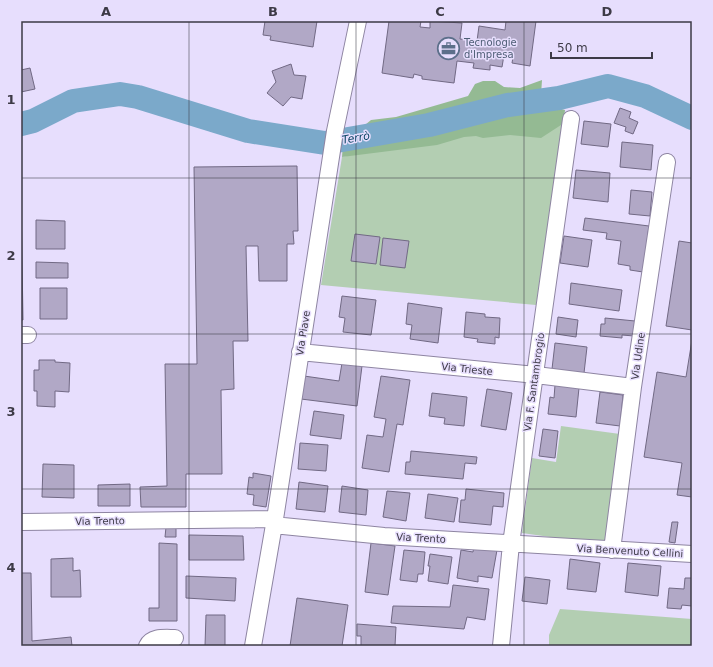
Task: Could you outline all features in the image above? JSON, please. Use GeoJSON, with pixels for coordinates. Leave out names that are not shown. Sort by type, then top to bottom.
{"type":"FeatureCollection","features":[{"type":"Feature","properties":{"kind":"street","name":"Via Piave"},"geometry":{"type":"LineString","coordinates":[[253,646],[274,522],[335,131],[358,21]]}},
{"type":"Feature","properties":{"kind":"street","name":"Via F. Santambrogio"},"geometry":{"type":"LineString","coordinates":[[501,646],[511,544],[571,119]]}},
{"type":"Feature","properties":{"kind":"street","name":"Via Udine"},"geometry":{"type":"LineString","coordinates":[[612,550],[633,387],[667,162]]}},
{"type":"Feature","properties":{"kind":"street","name":"Via Trieste"},"geometry":{"type":"LineString","coordinates":[[300,352],[536,375],[633,387]]}},
{"type":"Feature","properties":{"kind":"street","name":"Via Trento"},"geometry":{"type":"LineString","coordinates":[[21,522],[274,522],[384,536],[568,548]]}},
{"type":"Feature","properties":{"kind":"street","name":"Via Benvenuto Cellini"},"geometry":{"type":"LineString","coordinates":[[568,548],[692,554]]}},
{"type":"Feature","properties":{"kind":"street"},"geometry":{"type":"LineString","coordinates":[[147,646],[149,642],[156,639],[174,638]]}},
{"type":"Feature","properties":{"kind":"green space"},"geometry":{"type":"Polygon","coordinates":[[[542,80],[541,95],[509,101],[443,119],[354,134],[371,120],[396,117],[468,96],[475,84],[483,81],[495,81],[504,87],[520,88],[542,80]]]}},
{"type":"Feature","properties":{"kind":"green space"},"geometry":{"type":"Polygon","coordinates":[[[542,104],[565,110],[564,120],[561,125],[541,138],[510,135],[483,138],[476,136],[464,137],[437,145],[342,157],[343,143],[451,127],[461,122],[476,123],[495,119],[506,109],[542,104]]]}},
{"type":"Feature","properties":{"kind":"green space"},"geometry":{"type":"Polygon","coordinates":[[[547,116],[564,120],[536,305],[321,285],[342,157],[547,116]]]}},
{"type":"Feature","properties":{"kind":"green space"},"geometry":{"type":"Polygon","coordinates":[[[561,426],[620,434],[606,545],[522,533],[532,458],[556,462],[561,426]]]}},
{"type":"Feature","properties":{"kind":"green space"},"geometry":{"type":"Polygon","coordinates":[[[560,609],[692,619],[692,646],[549,646],[549,635],[560,609]]]}},
{"type":"Feature","properties":{"kind":"building"},"geometry":{"type":"Polygon","coordinates":[[[265,21],[317,21],[313,47],[270,40],[271,36],[263,35],[265,21]]]}},
{"type":"Feature","properties":{"kind":"building"},"geometry":{"type":"Polygon","coordinates":[[[389,21],[421,21],[420,27],[430,28],[430,21],[462,23],[460,39],[477,41],[479,26],[505,30],[506,21],[536,21],[530,66],[512,63],[513,57],[504,55],[502,67],[490,65],[490,70],[473,68],[474,63],[457,61],[454,83],[422,79],[422,76],[414,74],[413,78],[382,73],[389,21]]]}},
{"type":"Feature","properties":{"kind":"building"},"geometry":{"type":"Polygon","coordinates":[[[291,64],[294,75],[306,76],[302,99],[291,97],[283,106],[267,93],[276,82],[272,71],[291,64]]]}},
{"type":"Feature","properties":{"kind":"building"},"geometry":{"type":"Polygon","coordinates":[[[30,68],[35,89],[21,92],[21,70],[30,68]]]}},
{"type":"Feature","properties":{"kind":"building"},"geometry":{"type":"Polygon","coordinates":[[[620,108],[631,112],[629,118],[638,122],[633,134],[625,131],[626,127],[614,123],[620,108]]]}},
{"type":"Feature","properties":{"kind":"building"},"geometry":{"type":"Polygon","coordinates":[[[584,121],[611,124],[608,147],[581,144],[584,121]]]}},
{"type":"Feature","properties":{"kind":"building"},"geometry":{"type":"Polygon","coordinates":[[[622,142],[653,145],[651,170],[620,167],[622,142]]]}},
{"type":"Feature","properties":{"kind":"building"},"geometry":{"type":"Polygon","coordinates":[[[297,166],[298,231],[293,231],[294,244],[287,244],[287,281],[259,281],[258,246],[246,246],[248,341],[233,341],[234,389],[221,390],[222,474],[186,474],[186,507],[141,507],[140,487],[167,486],[165,364],[197,364],[194,167],[297,166]]]}},
{"type":"Feature","properties":{"kind":"building"},"geometry":{"type":"Polygon","coordinates":[[[576,170],[610,173],[608,202],[573,198],[576,170]]]}},
{"type":"Feature","properties":{"kind":"building"},"geometry":{"type":"Polygon","coordinates":[[[631,190],[652,192],[650,216],[629,214],[631,190]]]}},
{"type":"Feature","properties":{"kind":"building"},"geometry":{"type":"Polygon","coordinates":[[[21,198],[23,320],[21,320],[21,198]]]}},
{"type":"Feature","properties":{"kind":"building"},"geometry":{"type":"Polygon","coordinates":[[[585,218],[649,226],[643,272],[630,270],[630,266],[618,264],[621,241],[606,239],[607,233],[583,230],[585,218]]]}},
{"type":"Feature","properties":{"kind":"building"},"geometry":{"type":"Polygon","coordinates":[[[36,220],[65,221],[65,249],[36,249],[36,220]]]}},
{"type":"Feature","properties":{"kind":"building"},"geometry":{"type":"Polygon","coordinates":[[[355,234],[380,237],[376,264],[351,261],[355,234]]]}},
{"type":"Feature","properties":{"kind":"building"},"geometry":{"type":"Polygon","coordinates":[[[564,236],[592,240],[588,267],[560,263],[564,236]]]}},
{"type":"Feature","properties":{"kind":"building"},"geometry":{"type":"Polygon","coordinates":[[[383,238],[409,241],[405,268],[380,265],[383,238]]]}},
{"type":"Feature","properties":{"kind":"building"},"geometry":{"type":"Polygon","coordinates":[[[679,241],[692,243],[692,330],[666,326],[679,241]]]}},
{"type":"Feature","properties":{"kind":"building"},"geometry":{"type":"Polygon","coordinates":[[[36,262],[68,263],[68,278],[36,278],[36,262]]]}},
{"type":"Feature","properties":{"kind":"building"},"geometry":{"type":"Polygon","coordinates":[[[571,283],[622,290],[619,311],[569,304],[571,283]]]}},
{"type":"Feature","properties":{"kind":"building"},"geometry":{"type":"Polygon","coordinates":[[[40,288],[67,288],[67,319],[40,319],[40,288]]]}},
{"type":"Feature","properties":{"kind":"building"},"geometry":{"type":"Polygon","coordinates":[[[342,296],[376,300],[371,335],[343,332],[345,318],[339,317],[342,296]]]}},
{"type":"Feature","properties":{"kind":"building"},"geometry":{"type":"Polygon","coordinates":[[[408,303],[442,308],[438,343],[410,339],[412,325],[406,324],[408,303]]]}},
{"type":"Feature","properties":{"kind":"building"},"geometry":{"type":"Polygon","coordinates":[[[466,312],[485,314],[485,317],[500,318],[499,338],[495,337],[495,344],[477,342],[478,339],[464,337],[466,312]]]}},
{"type":"Feature","properties":{"kind":"building"},"geometry":{"type":"Polygon","coordinates":[[[558,317],[578,320],[576,337],[556,334],[558,317]]]}},
{"type":"Feature","properties":{"kind":"building"},"geometry":{"type":"Polygon","coordinates":[[[605,318],[635,321],[634,336],[622,335],[622,338],[600,336],[601,324],[605,324],[605,318]]]}},
{"type":"Feature","properties":{"kind":"building"},"geometry":{"type":"Polygon","coordinates":[[[692,340],[692,497],[677,495],[682,463],[644,457],[657,372],[686,377],[692,340]]]}},
{"type":"Feature","properties":{"kind":"building"},"geometry":{"type":"Polygon","coordinates":[[[555,343],[587,347],[584,373],[552,369],[555,343]]]}},
{"type":"Feature","properties":{"kind":"building"},"geometry":{"type":"Polygon","coordinates":[[[39,360],[55,360],[55,362],[70,363],[69,392],[55,391],[55,407],[37,406],[37,391],[34,391],[34,370],[39,370],[39,360]]]}},
{"type":"Feature","properties":{"kind":"building"},"geometry":{"type":"Polygon","coordinates":[[[342,363],[362,366],[357,406],[301,399],[304,376],[339,381],[342,363]]]}},
{"type":"Feature","properties":{"kind":"building"},"geometry":{"type":"Polygon","coordinates":[[[381,376],[410,380],[403,425],[397,424],[389,472],[362,468],[367,435],[383,437],[386,419],[374,417],[381,376]]]}},
{"type":"Feature","properties":{"kind":"building"},"geometry":{"type":"Polygon","coordinates":[[[555,385],[579,388],[576,417],[548,414],[550,397],[554,398],[555,385]]]}},
{"type":"Feature","properties":{"kind":"building"},"geometry":{"type":"Polygon","coordinates":[[[487,389],[512,393],[506,430],[481,426],[487,389]]]}},
{"type":"Feature","properties":{"kind":"building"},"geometry":{"type":"Polygon","coordinates":[[[600,392],[623,395],[620,426],[596,423],[600,392]]]}},
{"type":"Feature","properties":{"kind":"building"},"geometry":{"type":"Polygon","coordinates":[[[432,393],[467,397],[464,426],[444,424],[445,418],[429,416],[432,393]]]}},
{"type":"Feature","properties":{"kind":"building"},"geometry":{"type":"Polygon","coordinates":[[[314,411],[344,415],[341,439],[310,435],[314,411]]]}},
{"type":"Feature","properties":{"kind":"building"},"geometry":{"type":"Polygon","coordinates":[[[543,429],[558,431],[555,458],[539,456],[543,429]]]}},
{"type":"Feature","properties":{"kind":"building"},"geometry":{"type":"Polygon","coordinates":[[[300,443],[328,445],[326,471],[298,469],[300,443]]]}},
{"type":"Feature","properties":{"kind":"building"},"geometry":{"type":"Polygon","coordinates":[[[411,451],[477,457],[476,464],[465,463],[463,479],[405,474],[406,462],[410,462],[411,451]]]}},
{"type":"Feature","properties":{"kind":"building"},"geometry":{"type":"Polygon","coordinates":[[[43,464],[74,465],[74,498],[42,497],[43,464]]]}},
{"type":"Feature","properties":{"kind":"building"},"geometry":{"type":"Polygon","coordinates":[[[253,473],[271,476],[266,507],[253,505],[254,495],[247,494],[249,477],[253,478],[253,473]]]}},
{"type":"Feature","properties":{"kind":"building"},"geometry":{"type":"Polygon","coordinates":[[[299,482],[328,486],[325,512],[296,509],[299,482]]]}},
{"type":"Feature","properties":{"kind":"building"},"geometry":{"type":"Polygon","coordinates":[[[130,484],[130,506],[98,506],[98,485],[130,484]]]}},
{"type":"Feature","properties":{"kind":"building"},"geometry":{"type":"Polygon","coordinates":[[[342,486],[368,490],[366,515],[339,512],[342,486]]]}},
{"type":"Feature","properties":{"kind":"building"},"geometry":{"type":"Polygon","coordinates":[[[466,489],[504,493],[503,507],[493,506],[491,525],[459,522],[461,500],[465,500],[466,489]]]}},
{"type":"Feature","properties":{"kind":"building"},"geometry":{"type":"Polygon","coordinates":[[[387,491],[410,493],[406,521],[383,517],[387,491]]]}},
{"type":"Feature","properties":{"kind":"building"},"geometry":{"type":"Polygon","coordinates":[[[428,494],[458,498],[454,522],[425,518],[428,494]]]}},
{"type":"Feature","properties":{"kind":"building"},"geometry":{"type":"Polygon","coordinates":[[[672,522],[678,522],[675,543],[669,542],[672,522]]]}},
{"type":"Feature","properties":{"kind":"building"},"geometry":{"type":"Polygon","coordinates":[[[166,527],[176,527],[176,537],[165,537],[166,527]]]}},
{"type":"Feature","properties":{"kind":"building"},"geometry":{"type":"Polygon","coordinates":[[[189,535],[243,536],[244,560],[189,560],[189,535]]]}},
{"type":"Feature","properties":{"kind":"building"},"geometry":{"type":"Polygon","coordinates":[[[159,543],[177,544],[177,621],[149,621],[149,608],[159,608],[159,543]]]}},
{"type":"Feature","properties":{"kind":"building"},"geometry":{"type":"Polygon","coordinates":[[[371,543],[395,546],[388,595],[365,592],[371,543]]]}},
{"type":"Feature","properties":{"kind":"building"},"geometry":{"type":"Polygon","coordinates":[[[474,546],[497,550],[492,578],[478,576],[478,582],[457,578],[461,550],[473,552],[474,546]]]}},
{"type":"Feature","properties":{"kind":"building"},"geometry":{"type":"Polygon","coordinates":[[[404,550],[425,552],[423,574],[418,574],[417,582],[400,580],[404,550]]]}},
{"type":"Feature","properties":{"kind":"building"},"geometry":{"type":"Polygon","coordinates":[[[430,554],[452,557],[448,584],[428,581],[430,554]]]}},
{"type":"Feature","properties":{"kind":"building"},"geometry":{"type":"Polygon","coordinates":[[[73,558],[73,571],[80,570],[81,597],[51,597],[51,559],[73,558]]]}},
{"type":"Feature","properties":{"kind":"building"},"geometry":{"type":"Polygon","coordinates":[[[570,559],[600,563],[596,592],[567,589],[570,559]]]}},
{"type":"Feature","properties":{"kind":"building"},"geometry":{"type":"Polygon","coordinates":[[[628,563],[661,566],[658,596],[625,592],[628,563]]]}},
{"type":"Feature","properties":{"kind":"building"},"geometry":{"type":"Polygon","coordinates":[[[21,573],[31,573],[32,641],[71,637],[72,646],[21,646],[21,573]]]}},
{"type":"Feature","properties":{"kind":"building"},"geometry":{"type":"Polygon","coordinates":[[[186,576],[236,578],[235,601],[186,598],[186,576]]]}},
{"type":"Feature","properties":{"kind":"building"},"geometry":{"type":"Polygon","coordinates":[[[525,577],[550,580],[547,604],[522,601],[525,577]]]}},
{"type":"Feature","properties":{"kind":"building"},"geometry":{"type":"Polygon","coordinates":[[[685,578],[692,578],[692,606],[682,605],[681,609],[667,608],[669,588],[684,589],[685,578]]]}},
{"type":"Feature","properties":{"kind":"building"},"geometry":{"type":"Polygon","coordinates":[[[453,585],[489,589],[485,620],[467,617],[464,629],[391,623],[393,606],[450,607],[453,585]]]}},
{"type":"Feature","properties":{"kind":"building"},"geometry":{"type":"Polygon","coordinates":[[[297,598],[348,605],[342,646],[290,646],[297,598]]]}},
{"type":"Feature","properties":{"kind":"building"},"geometry":{"type":"Polygon","coordinates":[[[206,615],[225,615],[225,646],[205,646],[206,615]]]}},
{"type":"Feature","properties":{"kind":"building"},"geometry":{"type":"Polygon","coordinates":[[[357,624],[396,627],[395,646],[361,646],[361,636],[357,636],[357,624]]]}},
{"type":"Feature","properties":{"kind":"waterway","name":"Terrò"},"geometry":{"type":"LineString","coordinates":[[21,124],[33,121],[73,101],[120,94],[138,97],[248,131],[325,143],[429,125],[508,105],[559,98],[608,86],[645,96],[692,118]]}},
{"type":"Feature","properties":{"kind":"place","name":"Tecnologie d'Impresa"},"geometry":{"type":"Point","coordinates":[448,48]}}]}
